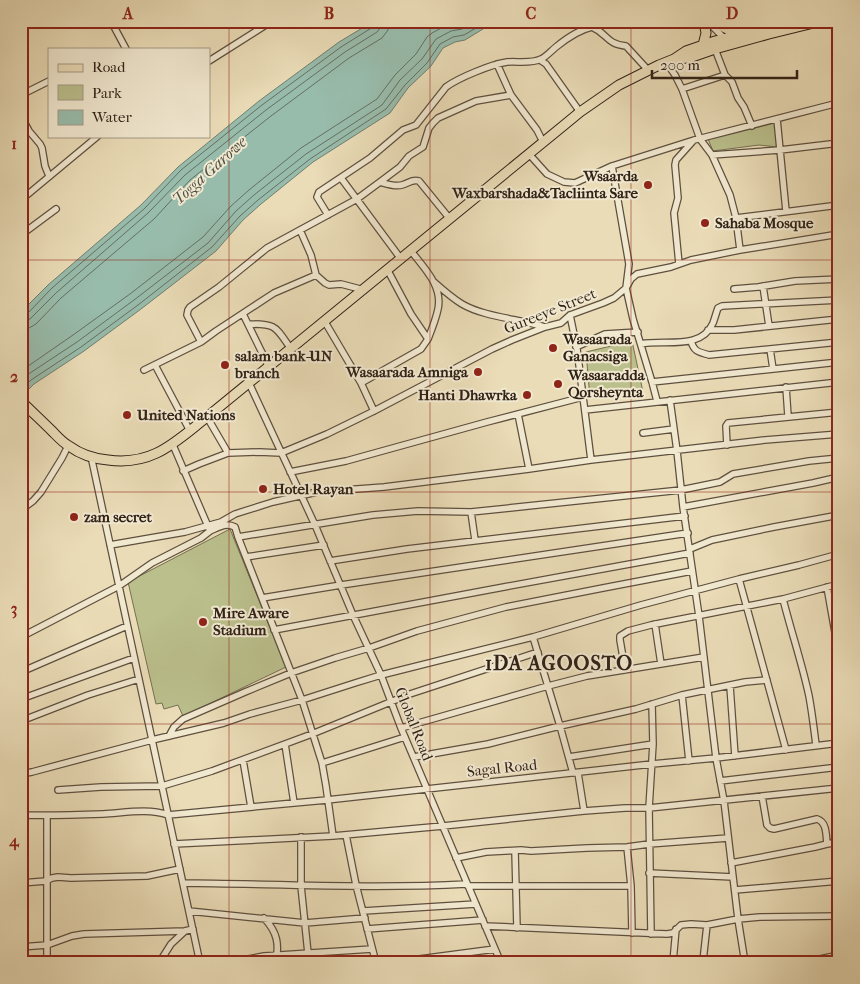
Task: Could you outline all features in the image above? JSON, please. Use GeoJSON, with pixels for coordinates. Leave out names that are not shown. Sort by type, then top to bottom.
{"type":"FeatureCollection","features":[{"type":"Feature","properties":{"kind":"main road"},"geometry":{"type":"LineString","coordinates":[[703,45],[706,33],[704,21]]}},
{"type":"Feature","properties":{"kind":"main road"},"geometry":{"type":"LineString","coordinates":[[709,21],[744,34]]}},
{"type":"Feature","properties":{"kind":"main road"},"geometry":{"type":"LineString","coordinates":[[670,60],[689,58],[715,49],[744,34],[792,21]]}},
{"type":"Feature","properties":{"kind":"main road"},"geometry":{"type":"LineString","coordinates":[[22,402],[68,446],[90,456],[110,461],[129,461],[154,455],[173,444],[207,418],[580,112],[619,85],[686,51],[703,45],[769,34],[822,21]]}},
{"type":"Feature","properties":{"kind":"street"},"geometry":{"type":"LineString","coordinates":[[111,21],[125,48]]}},
{"type":"Feature","properties":{"kind":"street"},"geometry":{"type":"LineString","coordinates":[[210,60],[272,21]]}},
{"type":"Feature","properties":{"kind":"street"},"geometry":{"type":"LineString","coordinates":[[709,21],[726,42]]}},
{"type":"Feature","properties":{"kind":"street"},"geometry":{"type":"LineString","coordinates":[[328,215],[317,194],[378,152],[403,130],[416,125],[442,92],[453,82],[497,64],[513,61],[533,62],[540,60],[568,37],[585,28],[592,27],[600,31],[612,43],[618,46],[626,46],[648,70]]}},
{"type":"Feature","properties":{"kind":"street"},"geometry":{"type":"LineString","coordinates":[[715,49],[725,76],[732,82],[752,126]]}},
{"type":"Feature","properties":{"kind":"street"},"geometry":{"type":"LineString","coordinates":[[540,60],[546,64],[580,112]]}},
{"type":"Feature","properties":{"kind":"street"},"geometry":{"type":"LineString","coordinates":[[670,60],[682,89],[697,140],[712,155],[728,190],[736,218],[740,250]]}},
{"type":"Feature","properties":{"kind":"street"},"geometry":{"type":"LineString","coordinates":[[497,64],[511,95],[537,130],[543,142]]}},
{"type":"Feature","properties":{"kind":"street"},"geometry":{"type":"LineString","coordinates":[[682,89],[725,76]]}},
{"type":"Feature","properties":{"kind":"street"},"geometry":{"type":"LineString","coordinates":[[21,95],[48,82]]}},
{"type":"Feature","properties":{"kind":"street"},"geometry":{"type":"LineString","coordinates":[[201,342],[187,315],[190,307],[268,248],[357,199],[400,167],[409,156],[423,147],[429,128],[438,118],[476,101],[511,95]]}},
{"type":"Feature","properties":{"kind":"street"},"geometry":{"type":"LineString","coordinates":[[529,154],[547,174],[564,182],[575,183],[612,166],[697,140],[838,102]]}},
{"type":"Feature","properties":{"kind":"street"},"geometry":{"type":"LineString","coordinates":[[21,116],[29,131],[40,144],[49,176]]}},
{"type":"Feature","properties":{"kind":"street"},"geometry":{"type":"LineString","coordinates":[[777,119],[786,211]]}},
{"type":"Feature","properties":{"kind":"street"},"geometry":{"type":"LineString","coordinates":[[21,135],[29,131]]}},
{"type":"Feature","properties":{"kind":"street"},"geometry":{"type":"LineString","coordinates":[[21,200],[96,138]]}},
{"type":"Feature","properties":{"kind":"street"},"geometry":{"type":"LineString","coordinates":[[679,264],[674,212],[678,198],[676,160],[697,140]]}},
{"type":"Feature","properties":{"kind":"street"},"geometry":{"type":"LineString","coordinates":[[712,155],[839,143]]}},
{"type":"Feature","properties":{"kind":"street"},"geometry":{"type":"LineString","coordinates":[[612,166],[629,264],[626,288],[657,401]]}},
{"type":"Feature","properties":{"kind":"street"},"geometry":{"type":"LineString","coordinates":[[341,178],[401,259]]}},
{"type":"Feature","properties":{"kind":"street"},"geometry":{"type":"LineString","coordinates":[[380,182],[398,185],[413,180],[419,181],[450,219]]}},
{"type":"Feature","properties":{"kind":"street"},"geometry":{"type":"LineString","coordinates":[[736,218],[839,205]]}},
{"type":"Feature","properties":{"kind":"street"},"geometry":{"type":"LineString","coordinates":[[21,235],[56,209]]}},
{"type":"Feature","properties":{"kind":"street"},"geometry":{"type":"LineString","coordinates":[[300,230],[311,255],[316,275],[329,285],[342,284],[364,290]]}},
{"type":"Feature","properties":{"kind":"street","name":"Gureeye Street"},"geometry":{"type":"LineString","coordinates":[[281,453],[374,411],[492,349],[561,322],[570,315],[614,298],[626,288],[631,279],[637,274],[740,250],[839,234]]}},
{"type":"Feature","properties":{"kind":"street"},"geometry":{"type":"LineString","coordinates":[[411,251],[434,282],[462,304],[476,310],[545,327]]}},
{"type":"Feature","properties":{"kind":"street"},"geometry":{"type":"LineString","coordinates":[[387,269],[411,314],[428,339]]}},
{"type":"Feature","properties":{"kind":"street"},"geometry":{"type":"LineString","coordinates":[[144,370],[201,342],[274,293],[316,275]]}},
{"type":"Feature","properties":{"kind":"street"},"geometry":{"type":"LineString","coordinates":[[734,289],[794,281],[839,279]]}},
{"type":"Feature","properties":{"kind":"street"},"geometry":{"type":"LineString","coordinates":[[360,383],[421,349],[426,344],[439,304],[438,292],[434,282]]}},
{"type":"Feature","properties":{"kind":"street"},"geometry":{"type":"LineString","coordinates":[[762,286],[769,326]]}},
{"type":"Feature","properties":{"kind":"street"},"geometry":{"type":"LineString","coordinates":[[641,344],[698,339],[713,324],[718,308],[722,306],[839,300]]}},
{"type":"Feature","properties":{"kind":"street"},"geometry":{"type":"LineString","coordinates":[[243,314],[269,367]]}},
{"type":"Feature","properties":{"kind":"street"},"geometry":{"type":"LineString","coordinates":[[570,315],[592,460]]}},
{"type":"Feature","properties":{"kind":"street"},"geometry":{"type":"LineString","coordinates":[[708,330],[734,330],[839,319]]}},
{"type":"Feature","properties":{"kind":"street"},"geometry":{"type":"LineString","coordinates":[[325,322],[374,411]]}},
{"type":"Feature","properties":{"kind":"street"},"geometry":{"type":"LineString","coordinates":[[248,324],[272,326],[291,349]]}},
{"type":"Feature","properties":{"kind":"street"},"geometry":{"type":"LineString","coordinates":[[576,346],[605,334],[638,332]]}},
{"type":"Feature","properties":{"kind":"street"},"geometry":{"type":"LineString","coordinates":[[691,341],[692,347],[697,352],[709,355],[839,342]]}},
{"type":"Feature","properties":{"kind":"street"},"geometry":{"type":"LineString","coordinates":[[770,350],[773,369]]}},
{"type":"Feature","properties":{"kind":"street"},"geometry":{"type":"LineString","coordinates":[[652,382],[839,362]]}},
{"type":"Feature","properties":{"kind":"street"},"geometry":{"type":"LineString","coordinates":[[155,365],[190,431]]}},
{"type":"Feature","properties":{"kind":"street"},"geometry":{"type":"LineString","coordinates":[[585,410],[839,382]]}},
{"type":"Feature","properties":{"kind":"street","name":"Global Road"},"geometry":{"type":"LineString","coordinates":[[249,383],[315,525],[369,648],[501,963]]}},
{"type":"Feature","properties":{"kind":"street"},"geometry":{"type":"LineString","coordinates":[[786,388],[788,416]]}},
{"type":"Feature","properties":{"kind":"street"},"geometry":{"type":"LineString","coordinates":[[290,472],[346,461],[583,397]]}},
{"type":"Feature","properties":{"kind":"street"},"geometry":{"type":"LineString","coordinates":[[670,400],[680,490],[688,533],[716,758],[724,801],[745,963]]}},
{"type":"Feature","properties":{"kind":"street"},"geometry":{"type":"LineString","coordinates":[[727,445],[726,426],[728,423],[839,412]]}},
{"type":"Feature","properties":{"kind":"street"},"geometry":{"type":"LineString","coordinates":[[518,414],[529,469]]}},
{"type":"Feature","properties":{"kind":"street"},"geometry":{"type":"LineString","coordinates":[[207,418],[228,453]]}},
{"type":"Feature","properties":{"kind":"street"},"geometry":{"type":"LineString","coordinates":[[643,433],[674,429]]}},
{"type":"Feature","properties":{"kind":"street"},"geometry":{"type":"LineString","coordinates":[[21,637],[119,586],[152,563],[201,538],[208,529],[235,514],[301,495],[384,487],[592,460],[839,434]]}},
{"type":"Feature","properties":{"kind":"street"},"geometry":{"type":"LineString","coordinates":[[173,444],[208,529]]}},
{"type":"Feature","properties":{"kind":"street"},"geometry":{"type":"LineString","coordinates":[[21,510],[41,492],[68,446]]}},
{"type":"Feature","properties":{"kind":"street"},"geometry":{"type":"LineString","coordinates":[[184,471],[228,453],[281,453]]}},
{"type":"Feature","properties":{"kind":"street"},"geometry":{"type":"LineString","coordinates":[[90,456],[200,963]]}},
{"type":"Feature","properties":{"kind":"street"},"geometry":{"type":"LineString","coordinates":[[238,538],[373,515],[418,511],[471,512],[680,490],[720,482],[733,474],[809,461],[839,458]]}},
{"type":"Feature","properties":{"kind":"street"},"geometry":{"type":"LineString","coordinates":[[683,507],[839,477]]}},
{"type":"Feature","properties":{"kind":"street"},"geometry":{"type":"LineString","coordinates":[[471,512],[475,540]]}},
{"type":"Feature","properties":{"kind":"street"},"geometry":{"type":"LineString","coordinates":[[330,561],[475,540],[685,516]]}},
{"type":"Feature","properties":{"kind":"street"},"geometry":{"type":"LineString","coordinates":[[274,630],[664,557],[690,551],[712,540],[839,516]]}},
{"type":"Feature","properties":{"kind":"street"},"geometry":{"type":"LineString","coordinates":[[110,545],[230,524],[235,527],[302,700],[322,763],[333,836]]}},
{"type":"Feature","properties":{"kind":"street"},"geometry":{"type":"LineString","coordinates":[[262,598],[688,533]]}},
{"type":"Feature","properties":{"kind":"street"},"geometry":{"type":"LineString","coordinates":[[246,557],[324,545]]}},
{"type":"Feature","properties":{"kind":"street"},"geometry":{"type":"LineString","coordinates":[[21,774],[224,723],[354,683],[695,590],[839,554]]}},
{"type":"Feature","properties":{"kind":"street"},"geometry":{"type":"LineString","coordinates":[[169,736],[174,727],[183,719],[291,673],[417,631],[506,607],[692,571]]}},
{"type":"Feature","properties":{"kind":"street"},"geometry":{"type":"LineString","coordinates":[[739,579],[786,750]]}},
{"type":"Feature","properties":{"kind":"street"},"geometry":{"type":"LineString","coordinates":[[625,669],[620,636],[628,631],[783,599],[839,584]]}},
{"type":"Feature","properties":{"kind":"street"},"geometry":{"type":"LineString","coordinates":[[827,587],[839,655]]}},
{"type":"Feature","properties":{"kind":"street"},"geometry":{"type":"LineString","coordinates":[[783,599],[809,696],[816,745]]}},
{"type":"Feature","properties":{"kind":"street"},"geometry":{"type":"LineString","coordinates":[[655,624],[661,664]]}},
{"type":"Feature","properties":{"kind":"street"},"geometry":{"type":"LineString","coordinates":[[21,672],[127,626]]}},
{"type":"Feature","properties":{"kind":"street"},"geometry":{"type":"LineString","coordinates":[[532,636],[569,757],[576,773],[584,811]]}},
{"type":"Feature","properties":{"kind":"street"},"geometry":{"type":"LineString","coordinates":[[58,790],[162,786],[243,760],[410,694],[538,652]]}},
{"type":"Feature","properties":{"kind":"street"},"geometry":{"type":"LineString","coordinates":[[401,728],[587,676],[704,657]]}},
{"type":"Feature","properties":{"kind":"street"},"geometry":{"type":"LineString","coordinates":[[21,699],[134,658]]}},
{"type":"Feature","properties":{"kind":"street"},"geometry":{"type":"LineString","coordinates":[[21,721],[72,701],[139,679]]}},
{"type":"Feature","properties":{"kind":"street"},"geometry":{"type":"LineString","coordinates":[[414,757],[488,744],[636,709],[682,695],[745,682],[767,680]]}},
{"type":"Feature","properties":{"kind":"street"},"geometry":{"type":"LineString","coordinates":[[730,686],[735,756]]}},
{"type":"Feature","properties":{"kind":"street"},"geometry":{"type":"LineString","coordinates":[[682,695],[688,761]]}},
{"type":"Feature","properties":{"kind":"street"},"geometry":{"type":"LineString","coordinates":[[651,934],[648,808],[653,744],[652,704]]}},
{"type":"Feature","properties":{"kind":"street"},"geometry":{"type":"LineString","coordinates":[[322,763],[405,737]]}},
{"type":"Feature","properties":{"kind":"street","name":"Sagal Road"},"geometry":{"type":"LineString","coordinates":[[21,815],[47,816],[150,812],[168,815],[328,800],[735,756],[839,742]]}},
{"type":"Feature","properties":{"kind":"street"},"geometry":{"type":"LineString","coordinates":[[285,744],[294,803]]}},
{"type":"Feature","properties":{"kind":"street"},"geometry":{"type":"LineString","coordinates":[[569,757],[653,744]]}},
{"type":"Feature","properties":{"kind":"street"},"geometry":{"type":"LineString","coordinates":[[243,760],[251,807]]}},
{"type":"Feature","properties":{"kind":"street"},"geometry":{"type":"LineString","coordinates":[[720,781],[839,767]]}},
{"type":"Feature","properties":{"kind":"street"},"geometry":{"type":"LineString","coordinates":[[174,844],[346,835],[584,811],[648,808],[724,801],[839,788]]}},
{"type":"Feature","properties":{"kind":"street"},"geometry":{"type":"LineString","coordinates":[[762,796],[767,825],[770,828],[774,829],[817,819],[821,820],[824,823],[827,844]]}},
{"type":"Feature","properties":{"kind":"street"},"geometry":{"type":"LineString","coordinates":[[47,816],[47,963]]}},
{"type":"Feature","properties":{"kind":"street"},"geometry":{"type":"LineString","coordinates":[[346,835],[356,885],[376,963]]}},
{"type":"Feature","properties":{"kind":"street"},"geometry":{"type":"LineString","coordinates":[[301,837],[301,886],[309,963]]}},
{"type":"Feature","properties":{"kind":"street"},"geometry":{"type":"LineString","coordinates":[[456,858],[486,852],[627,847],[728,838]]}},
{"type":"Feature","properties":{"kind":"street"},"geometry":{"type":"LineString","coordinates":[[731,863],[839,842]]}},
{"type":"Feature","properties":{"kind":"street"},"geometry":{"type":"LineString","coordinates":[[627,847],[631,886],[632,933]]}},
{"type":"Feature","properties":{"kind":"street"},"geometry":{"type":"LineString","coordinates":[[515,851],[517,928]]}},
{"type":"Feature","properties":{"kind":"street"},"geometry":{"type":"LineString","coordinates":[[21,883],[46,881],[52,878],[148,876],[180,869]]}},
{"type":"Feature","properties":{"kind":"street"},"geometry":{"type":"LineString","coordinates":[[649,873],[733,877]]}},
{"type":"Feature","properties":{"kind":"street"},"geometry":{"type":"LineString","coordinates":[[735,890],[839,881]]}},
{"type":"Feature","properties":{"kind":"street"},"geometry":{"type":"LineString","coordinates":[[183,883],[301,886],[631,886]]}},
{"type":"Feature","properties":{"kind":"street"},"geometry":{"type":"LineString","coordinates":[[363,911],[476,904]]}},
{"type":"Feature","properties":{"kind":"street"},"geometry":{"type":"LineString","coordinates":[[189,911],[305,923],[364,918]]}},
{"type":"Feature","properties":{"kind":"street"},"geometry":{"type":"LineString","coordinates":[[485,926],[667,934],[673,933],[681,925],[690,924],[707,925],[760,917],[839,916]]}},
{"type":"Feature","properties":{"kind":"street"},"geometry":{"type":"LineString","coordinates":[[264,918],[272,927],[276,937],[278,946],[276,963]]}},
{"type":"Feature","properties":{"kind":"street"},"geometry":{"type":"LineString","coordinates":[[367,928],[482,920]]}},
{"type":"Feature","properties":{"kind":"street"},"geometry":{"type":"LineString","coordinates":[[676,929],[673,961],[699,962],[703,961],[707,925]]}},
{"type":"Feature","properties":{"kind":"street"},"geometry":{"type":"LineString","coordinates":[[21,947],[47,945],[72,936],[84,934],[185,931],[193,929]]}},
{"type":"Feature","properties":{"kind":"street"},"geometry":{"type":"LineString","coordinates":[[159,963],[172,944],[185,931]]}},
{"type":"Feature","properties":{"kind":"street"},"geometry":{"type":"LineString","coordinates":[[227,963],[264,956],[372,948]]}},
{"type":"Feature","properties":{"kind":"street"},"geometry":{"type":"LineString","coordinates":[[389,963],[495,950]]}},
{"type":"Feature","properties":{"kind":"street"},"geometry":{"type":"LineString","coordinates":[[801,963],[839,955]]}},
{"type":"Feature","properties":{"kind":"green space"},"geometry":{"type":"Polygon","coordinates":[[[777,122],[777,147],[759,145],[713,151],[708,139],[777,122]]]}},
{"type":"Feature","properties":{"kind":"green space"},"geometry":{"type":"Polygon","coordinates":[[[632,341],[643,392],[590,398],[586,352],[632,341]]]}},
{"type":"Feature","properties":{"kind":"green space","name":"Mire Aware Stadium"},"geometry":{"type":"Polygon","coordinates":[[[230,529],[286,667],[183,716],[178,705],[164,709],[162,703],[156,704],[128,582],[230,529]]]}},
{"type":"Feature","properties":{"kind":"water","name":"Togga Garowe"},"geometry":{"type":"Polygon","coordinates":[[[374,21],[496,21],[465,40],[455,42],[443,48],[431,66],[408,88],[390,113],[313,162],[243,220],[216,251],[84,351],[34,384],[21,397],[21,312],[48,285],[141,205],[178,167],[259,101],[339,42],[374,21]]]}},
{"type":"Feature","properties":{"kind":"place","name":"Wsaarda Waxbarshada&Tacliinta Sare"},"geometry":{"type":"Point","coordinates":[648,185]}},
{"type":"Feature","properties":{"kind":"place","name":"Sahaba Mosque"},"geometry":{"type":"Point","coordinates":[705,223]}},
{"type":"Feature","properties":{"kind":"place","name":"Wasaarada Ganacsiga"},"geometry":{"type":"Point","coordinates":[553,348]}},
{"type":"Feature","properties":{"kind":"place","name":"salam bank-UN branch"},"geometry":{"type":"Point","coordinates":[225,365]}},
{"type":"Feature","properties":{"kind":"place","name":"Wasaarada Amniga"},"geometry":{"type":"Point","coordinates":[478,372]}},
{"type":"Feature","properties":{"kind":"place","name":"Wasaaradda Qorsheynta"},"geometry":{"type":"Point","coordinates":[558,384]}},
{"type":"Feature","properties":{"kind":"place","name":"Hanti Dhawrka"},"geometry":{"type":"Point","coordinates":[527,395]}},
{"type":"Feature","properties":{"kind":"place","name":"United Nations"},"geometry":{"type":"Point","coordinates":[127,415]}},
{"type":"Feature","properties":{"kind":"place","name":"Hotel Rayan"},"geometry":{"type":"Point","coordinates":[263,489]}},
{"type":"Feature","properties":{"kind":"place","name":"zam secret"},"geometry":{"type":"Point","coordinates":[74,517]}},
{"type":"Feature","properties":{"kind":"place","name":"Mire Aware Stadium"},"geometry":{"type":"Point","coordinates":[203,622]}},
{"type":"Feature","properties":{"kind":"district","name":"1DA AGOOSTO"},"geometry":{"type":"Point","coordinates":[559,663]}}]}
